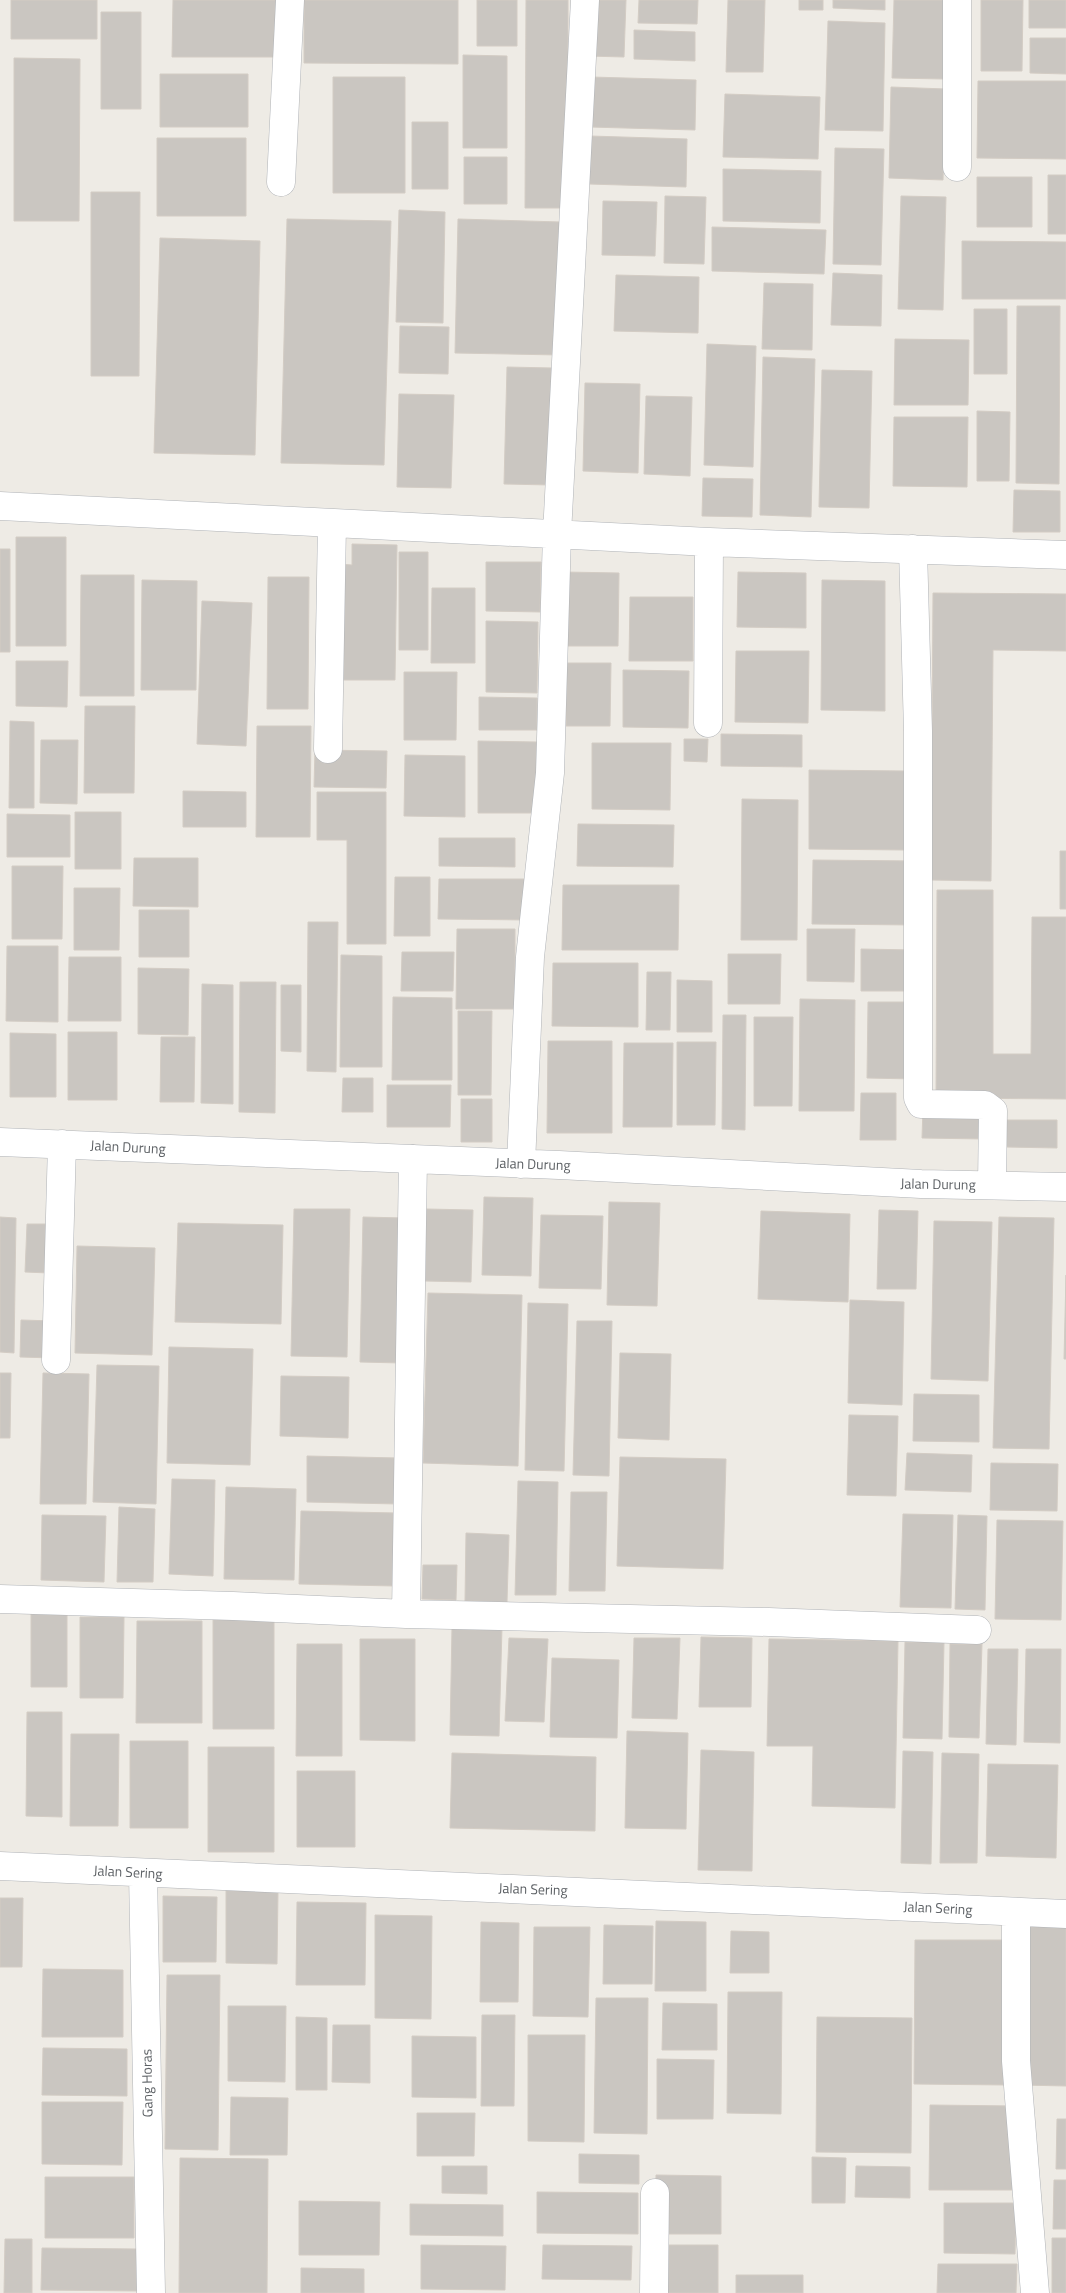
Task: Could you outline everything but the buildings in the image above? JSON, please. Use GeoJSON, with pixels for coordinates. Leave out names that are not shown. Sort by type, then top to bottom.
{"type":"FeatureCollection","features":[{"type":"Feature","properties":{"kind":"street"},"geometry":{"type":"LineString","coordinates":[[281,182],[290,0]]}},
{"type":"Feature","properties":{"kind":"street"},"geometry":{"type":"LineString","coordinates":[[521,1164],[530,957],[550,773],[557,534],[584,0]]}},
{"type":"Feature","properties":{"kind":"street"},"geometry":{"type":"LineString","coordinates":[[957,0],[957,167]]}},
{"type":"Feature","properties":{"kind":"street"},"geometry":{"type":"LineString","coordinates":[[0,506],[709,542],[1066,555]]}},
{"type":"Feature","properties":{"kind":"street"},"geometry":{"type":"LineString","coordinates":[[328,749],[332,524]]}},
{"type":"Feature","properties":{"kind":"street"},"geometry":{"type":"LineString","coordinates":[[708,723],[709,542]]}},
{"type":"Feature","properties":{"kind":"street"},"geometry":{"type":"LineString","coordinates":[[913,549],[918,731],[918,1098],[921,1104],[985,1106],[990,1108],[992,1111],[992,1185]]}},
{"type":"Feature","properties":{"kind":"street","name":"Jalan Durung"},"geometry":{"type":"LineString","coordinates":[[0,1142],[521,1164],[921,1184],[1066,1187]]}},
{"type":"Feature","properties":{"kind":"street"},"geometry":{"type":"LineString","coordinates":[[56,1360],[62,1144]]}},
{"type":"Feature","properties":{"kind":"street"},"geometry":{"type":"LineString","coordinates":[[406,1614],[413,1160]]}},
{"type":"Feature","properties":{"kind":"street"},"geometry":{"type":"LineString","coordinates":[[0,1599],[233,1606],[406,1614],[769,1622],[977,1630]]}},
{"type":"Feature","properties":{"kind":"street","name":"Jalan Sering"},"geometry":{"type":"LineString","coordinates":[[0,1866],[1066,1914]]}},
{"type":"Feature","properties":{"kind":"street","name":"Gang Horas"},"geometry":{"type":"LineString","coordinates":[[143,1873],[151,2293]]}},
{"type":"Feature","properties":{"kind":"street"},"geometry":{"type":"LineString","coordinates":[[1016,1912],[1016,2061],[1035,2293]]}},
{"type":"Feature","properties":{"kind":"street"},"geometry":{"type":"LineString","coordinates":[[654,2293],[655,2192]]}}]}
